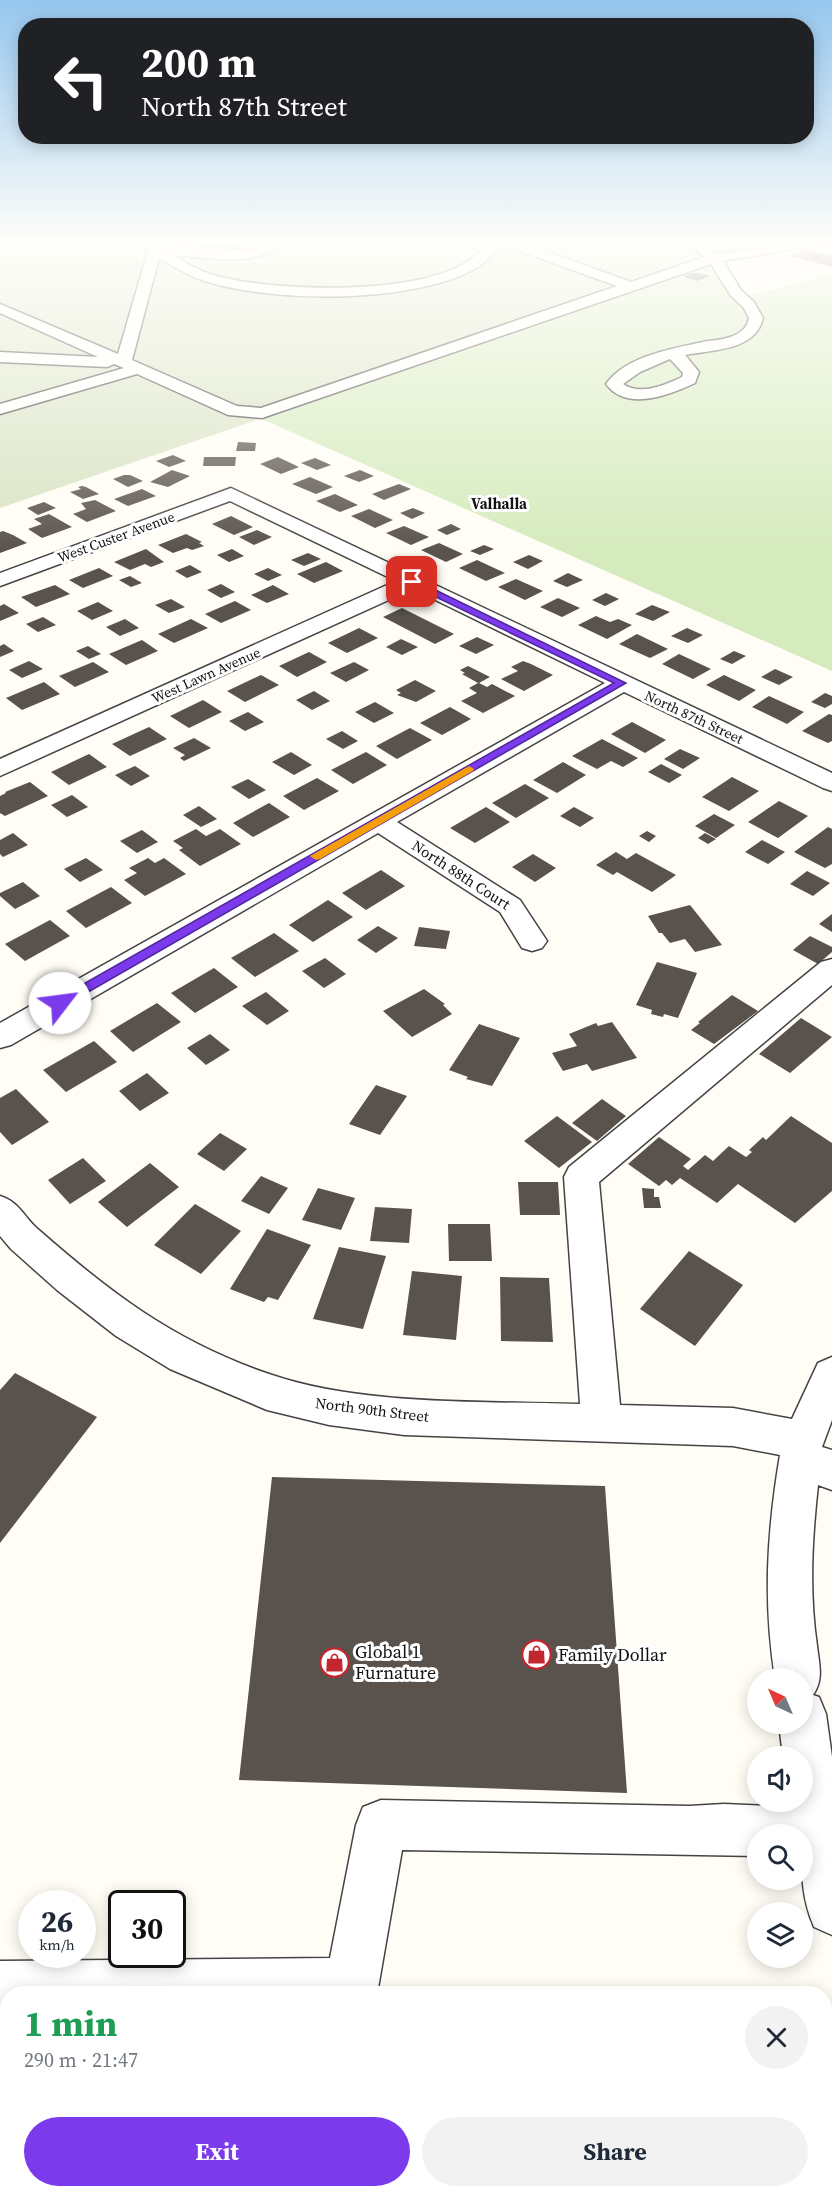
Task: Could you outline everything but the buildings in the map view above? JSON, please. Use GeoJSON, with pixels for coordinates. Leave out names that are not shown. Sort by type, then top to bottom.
{"type":"FeatureCollection","features":[{"type":"Feature","properties":{"kind":"street"},"geometry":{"type":"LineString","coordinates":[[87,347],[234,411],[262,413],[457,347]]}},
{"type":"Feature","properties":{"kind":"street"},"geometry":{"type":"LineString","coordinates":[[131,366],[135,347]]}},
{"type":"Feature","properties":{"kind":"street"},"geometry":{"type":"LineString","coordinates":[[677,353],[706,347]]}},
{"type":"Feature","properties":{"kind":"street"},"geometry":{"type":"LineString","coordinates":[[0,357],[131,366]]}},
{"type":"Feature","properties":{"kind":"street"},"geometry":{"type":"LineString","coordinates":[[0,399],[131,366]]}},
{"type":"Feature","properties":{"kind":"street"},"geometry":{"type":"LineString","coordinates":[[0,409],[131,366]]}},
{"type":"Feature","properties":{"kind":"street","name":"West Custer Avenue"},"geometry":{"type":"LineString","coordinates":[[0,580],[231,494]]}},
{"type":"Feature","properties":{"kind":"street","name":"North 87th Street"},"geometry":{"type":"LineString","coordinates":[[231,494],[832,783]]}},
{"type":"Feature","properties":{"kind":"street","name":"West Lawn Avenue"},"geometry":{"type":"LineString","coordinates":[[0,768],[412,582]]}},
{"type":"Feature","properties":{"kind":"street"},"geometry":{"type":"LineString","coordinates":[[0,1037],[622,683]]}},
{"type":"Feature","properties":{"kind":"street","name":"North 88th Court"},"geometry":{"type":"LineString","coordinates":[[377,821],[510,906],[532,941]]}},
{"type":"Feature","properties":{"kind":"street"},"geometry":{"type":"LineString","coordinates":[[602,1424],[581,1177],[832,969]]}},
{"type":"Feature","properties":{"kind":"street","name":"North 90th Street"},"geometry":{"type":"LineString","coordinates":[[0,1210],[24,1239],[70,1279],[130,1324],[184,1357],[267,1392],[329,1407],[404,1417],[733,1427],[812,1456]]}},
{"type":"Feature","properties":{"kind":"street"},"geometry":{"type":"LineString","coordinates":[[797,1668],[789,1610],[790,1545],[832,1375]]}},
{"type":"Feature","properties":{"kind":"street"},"geometry":{"type":"LineString","coordinates":[[805,1734],[818,1834],[832,1909]]}},
{"type":"Feature","properties":{"kind":"street"},"geometry":{"type":"LineString","coordinates":[[352,1986],[381,1825],[724,1829],[818,1834]]}},
{"type":"Feature","properties":{"kind":"green space"},"geometry":{"type":"Polygon","coordinates":[[[0,347],[472,347],[0,508],[0,347]]]}},
{"type":"Feature","properties":{"kind":"green space"},"geometry":{"type":"Polygon","coordinates":[[[472,347],[832,347],[832,671],[262,419],[472,347]]]}},
{"type":"Feature","properties":{"kind":"slow traffic"},"geometry":{"type":"LineString","coordinates":[[316,856],[469,769]]}},
{"type":"Feature","properties":{"kind":"place","name":"Family Dollar"},"geometry":{"type":"Point","coordinates":[537,1655]}},
{"type":"Feature","properties":{"kind":"place","name":"Global 1 Furnature"},"geometry":{"type":"Point","coordinates":[334,1662]}},
{"type":"Feature","properties":{"kind":"district","name":"Valhalla"},"geometry":{"type":"Point","coordinates":[499,504]}},
{"type":"Feature","properties":{"kind":"route"},"geometry":{"type":"LineString","coordinates":[[60,1003],[622,683],[412,582]]}}]}
